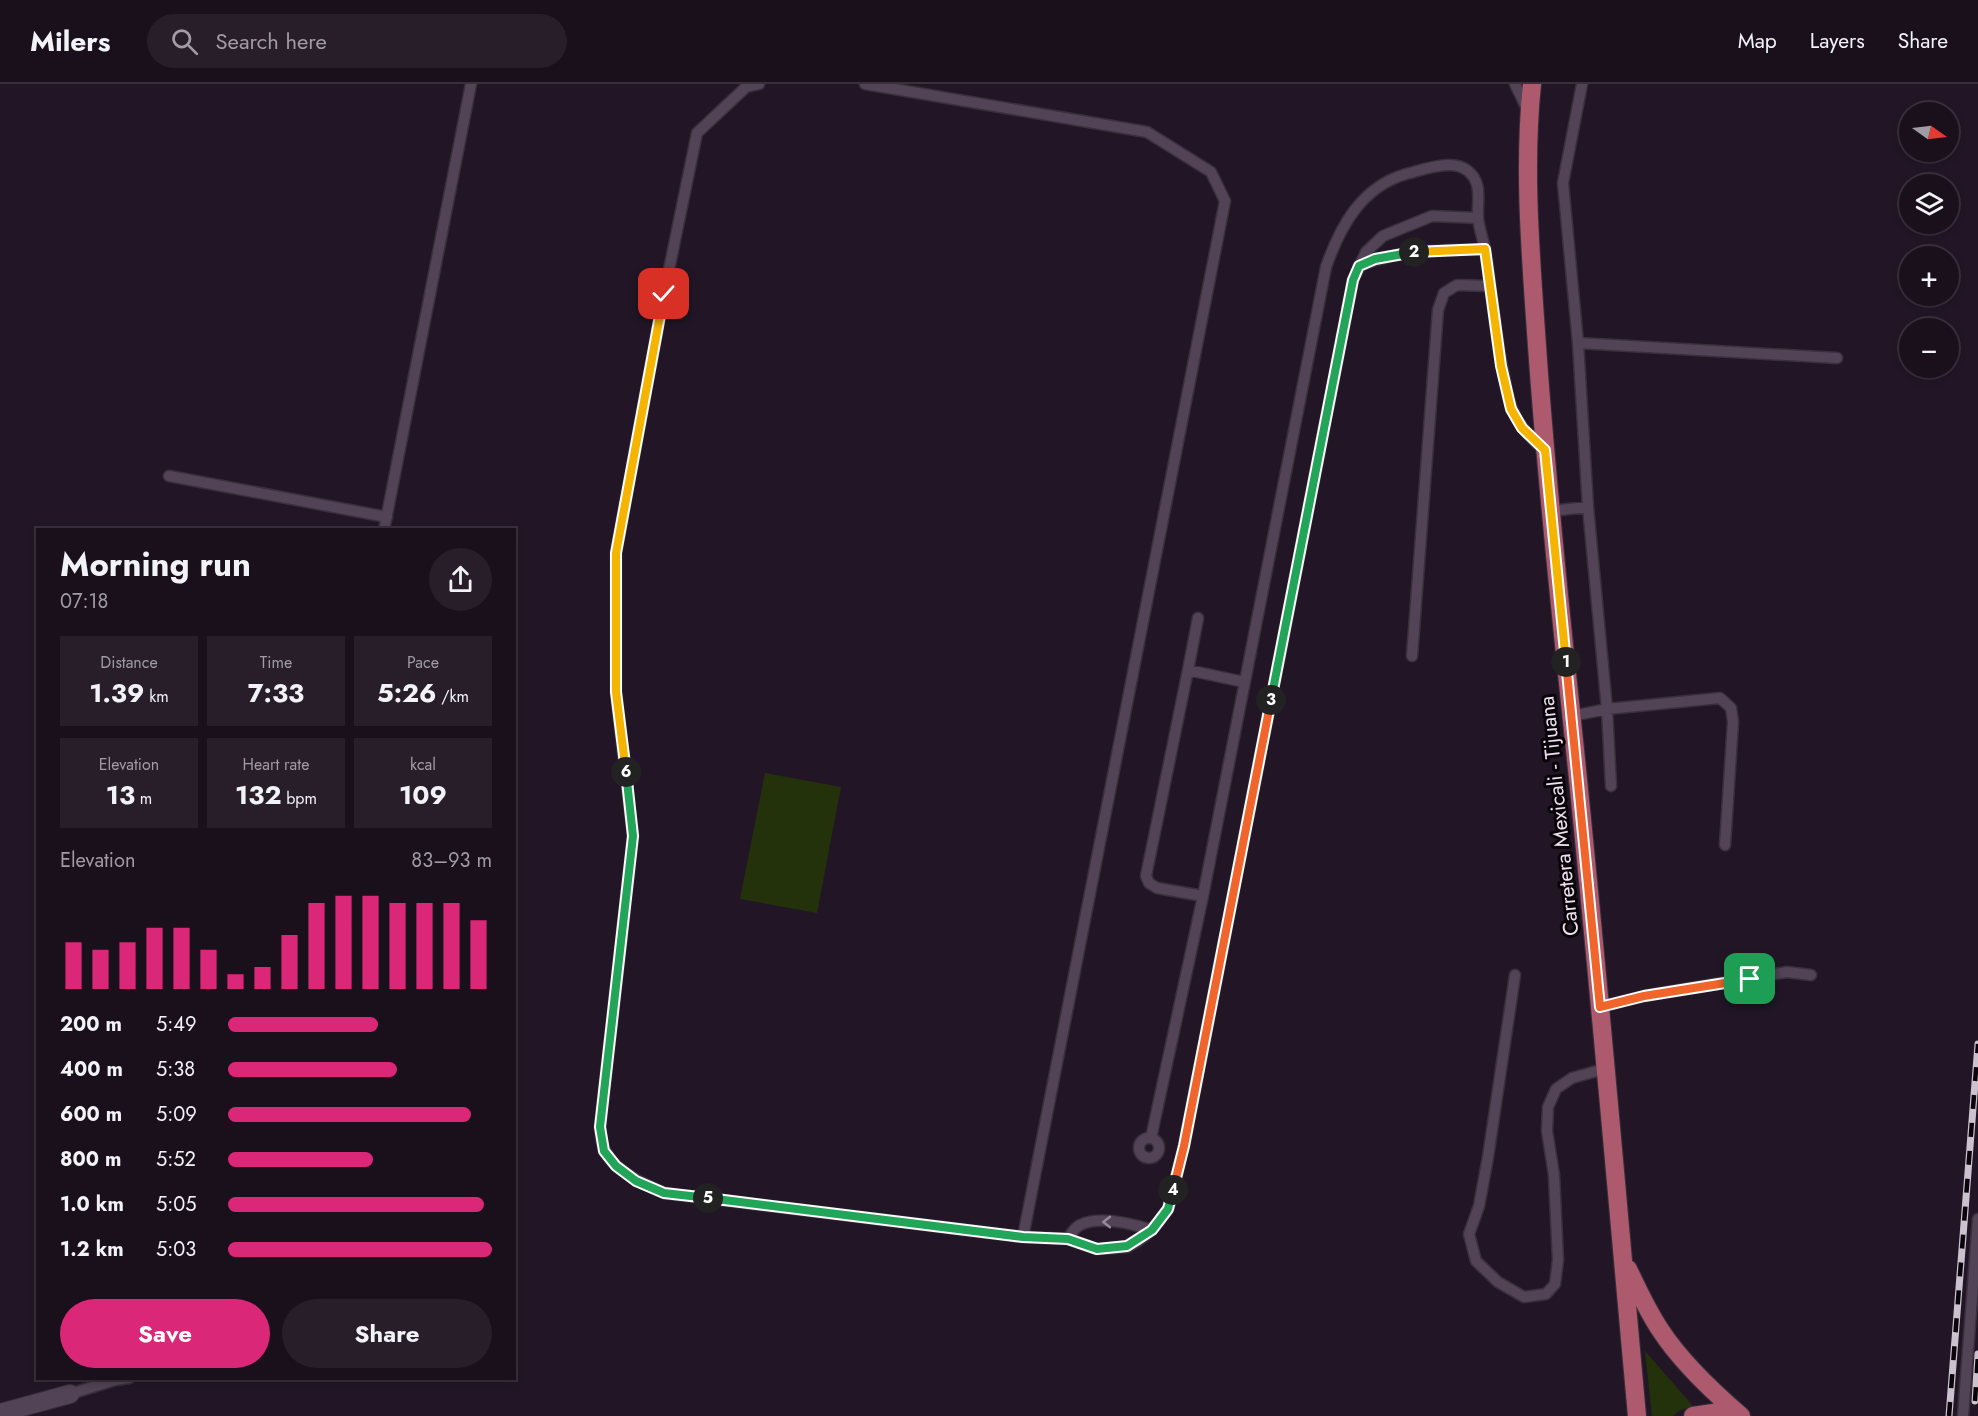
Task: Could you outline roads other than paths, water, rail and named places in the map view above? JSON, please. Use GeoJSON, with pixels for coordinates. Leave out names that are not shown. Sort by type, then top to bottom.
{"type":"FeatureCollection","features":[{"type":"Feature","properties":{"kind":"main road","name":"Carretera Mexicali - Tijuana"},"geometry":{"type":"LineString","coordinates":[[1532,84],[1528,168],[1530,234],[1545,450],[1600,1007],[1637,1416]]}},
{"type":"Feature","properties":{"kind":"main road","name":"Carretera Mexicali - Tijuana"},"geometry":{"type":"LineString","coordinates":[[1622,1257],[1660,1331],[1679,1356],[1737,1413]]}},
{"type":"Feature","properties":{"kind":"main road"},"geometry":{"type":"LineString","coordinates":[[1693,1416],[1737,1413]]}},
{"type":"Feature","properties":{"kind":"street"},"geometry":{"type":"LineString","coordinates":[[0,1413],[70,1394]]}},
{"type":"Feature","properties":{"kind":"lane"},"geometry":{"type":"LineString","coordinates":[[384,528],[471,84]]}},
{"type":"Feature","properties":{"kind":"lane"},"geometry":{"type":"LineString","coordinates":[[759,84],[746,87],[697,133],[664,294],[616,553],[616,692],[633,836],[600,1127],[604,1151],[616,1166],[636,1181],[664,1193],[1023,1237],[1068,1239],[1097,1249],[1127,1246],[1152,1230],[1168,1209],[1184,1146],[1353,280],[1366,252],[1383,236],[1432,216],[1478,218]]}},
{"type":"Feature","properties":{"kind":"lane"},"geometry":{"type":"LineString","coordinates":[[865,84],[1147,132],[1211,172],[1225,201],[1023,1237]]}},
{"type":"Feature","properties":{"kind":"lane"},"geometry":{"type":"LineString","coordinates":[[1515,84],[1529,112]]}},
{"type":"Feature","properties":{"kind":"lane"},"geometry":{"type":"LineString","coordinates":[[1582,84],[1563,183],[1578,343],[1588,507],[1607,709],[1611,786]]}},
{"type":"Feature","properties":{"kind":"lane"},"geometry":{"type":"LineString","coordinates":[[1151,1138],[1203,896],[1326,267],[1346,220],[1360,203],[1380,186],[1403,175],[1444,165],[1458,166],[1467,170],[1474,177],[1479,188],[1478,218],[1485,249],[1501,366],[1511,409],[1522,428],[1545,450]]}},
{"type":"Feature","properties":{"kind":"lane"},"geometry":{"type":"LineString","coordinates":[[1359,266],[1375,259],[1411,252],[1485,249]]}},
{"type":"Feature","properties":{"kind":"lane"},"geometry":{"type":"LineString","coordinates":[[1412,656],[1438,310],[1444,293],[1457,285],[1489,286]]}},
{"type":"Feature","properties":{"kind":"lane"},"geometry":{"type":"LineString","coordinates":[[1578,343],[1837,358]]}},
{"type":"Feature","properties":{"kind":"lane"},"geometry":{"type":"LineString","coordinates":[[169,476],[387,517]]}},
{"type":"Feature","properties":{"kind":"lane"},"geometry":{"type":"LineString","coordinates":[[1550,511],[1588,507]]}},
{"type":"Feature","properties":{"kind":"lane"},"geometry":{"type":"LineString","coordinates":[[1198,618],[1146,876],[1149,883],[1157,888],[1203,896]]}},
{"type":"Feature","properties":{"kind":"lane"},"geometry":{"type":"LineString","coordinates":[[1188,670],[1244,682]]}},
{"type":"Feature","properties":{"kind":"lane"},"geometry":{"type":"LineString","coordinates":[[1572,716],[1607,709],[1720,698],[1731,708],[1733,722],[1725,845]]}},
{"type":"Feature","properties":{"kind":"lane"},"geometry":{"type":"LineString","coordinates":[[1600,1007],[1644,996],[1787,972],[1811,975]]}},
{"type":"Feature","properties":{"kind":"lane"},"geometry":{"type":"LineString","coordinates":[[1515,975],[1486,1167],[1479,1206],[1469,1234],[1476,1261],[1498,1282],[1524,1297],[1546,1294],[1555,1284],[1558,1260],[1554,1175],[1547,1131],[1548,1107],[1556,1089],[1572,1078],[1604,1069]]}},
{"type":"Feature","properties":{"kind":"lane"},"geometry":{"type":"LineString","coordinates":[[1963,1416],[1978,1219]]}},
{"type":"Feature","properties":{"kind":"lane"},"geometry":{"type":"LineString","coordinates":[[1068,1239],[1079,1226],[1089,1222],[1130,1223],[1152,1230]]}},
{"type":"Feature","properties":{"kind":"lane"},"geometry":{"type":"LineString","coordinates":[[70,1394],[115,1380]]}},
{"type":"Feature","properties":{"kind":"railway"},"geometry":{"type":"LineString","coordinates":[[1949,1416],[1978,1044]]}},
{"type":"Feature","properties":{"kind":"railway"},"geometry":{"type":"LineString","coordinates":[[1975,1401],[1978,1354]]}}]}
